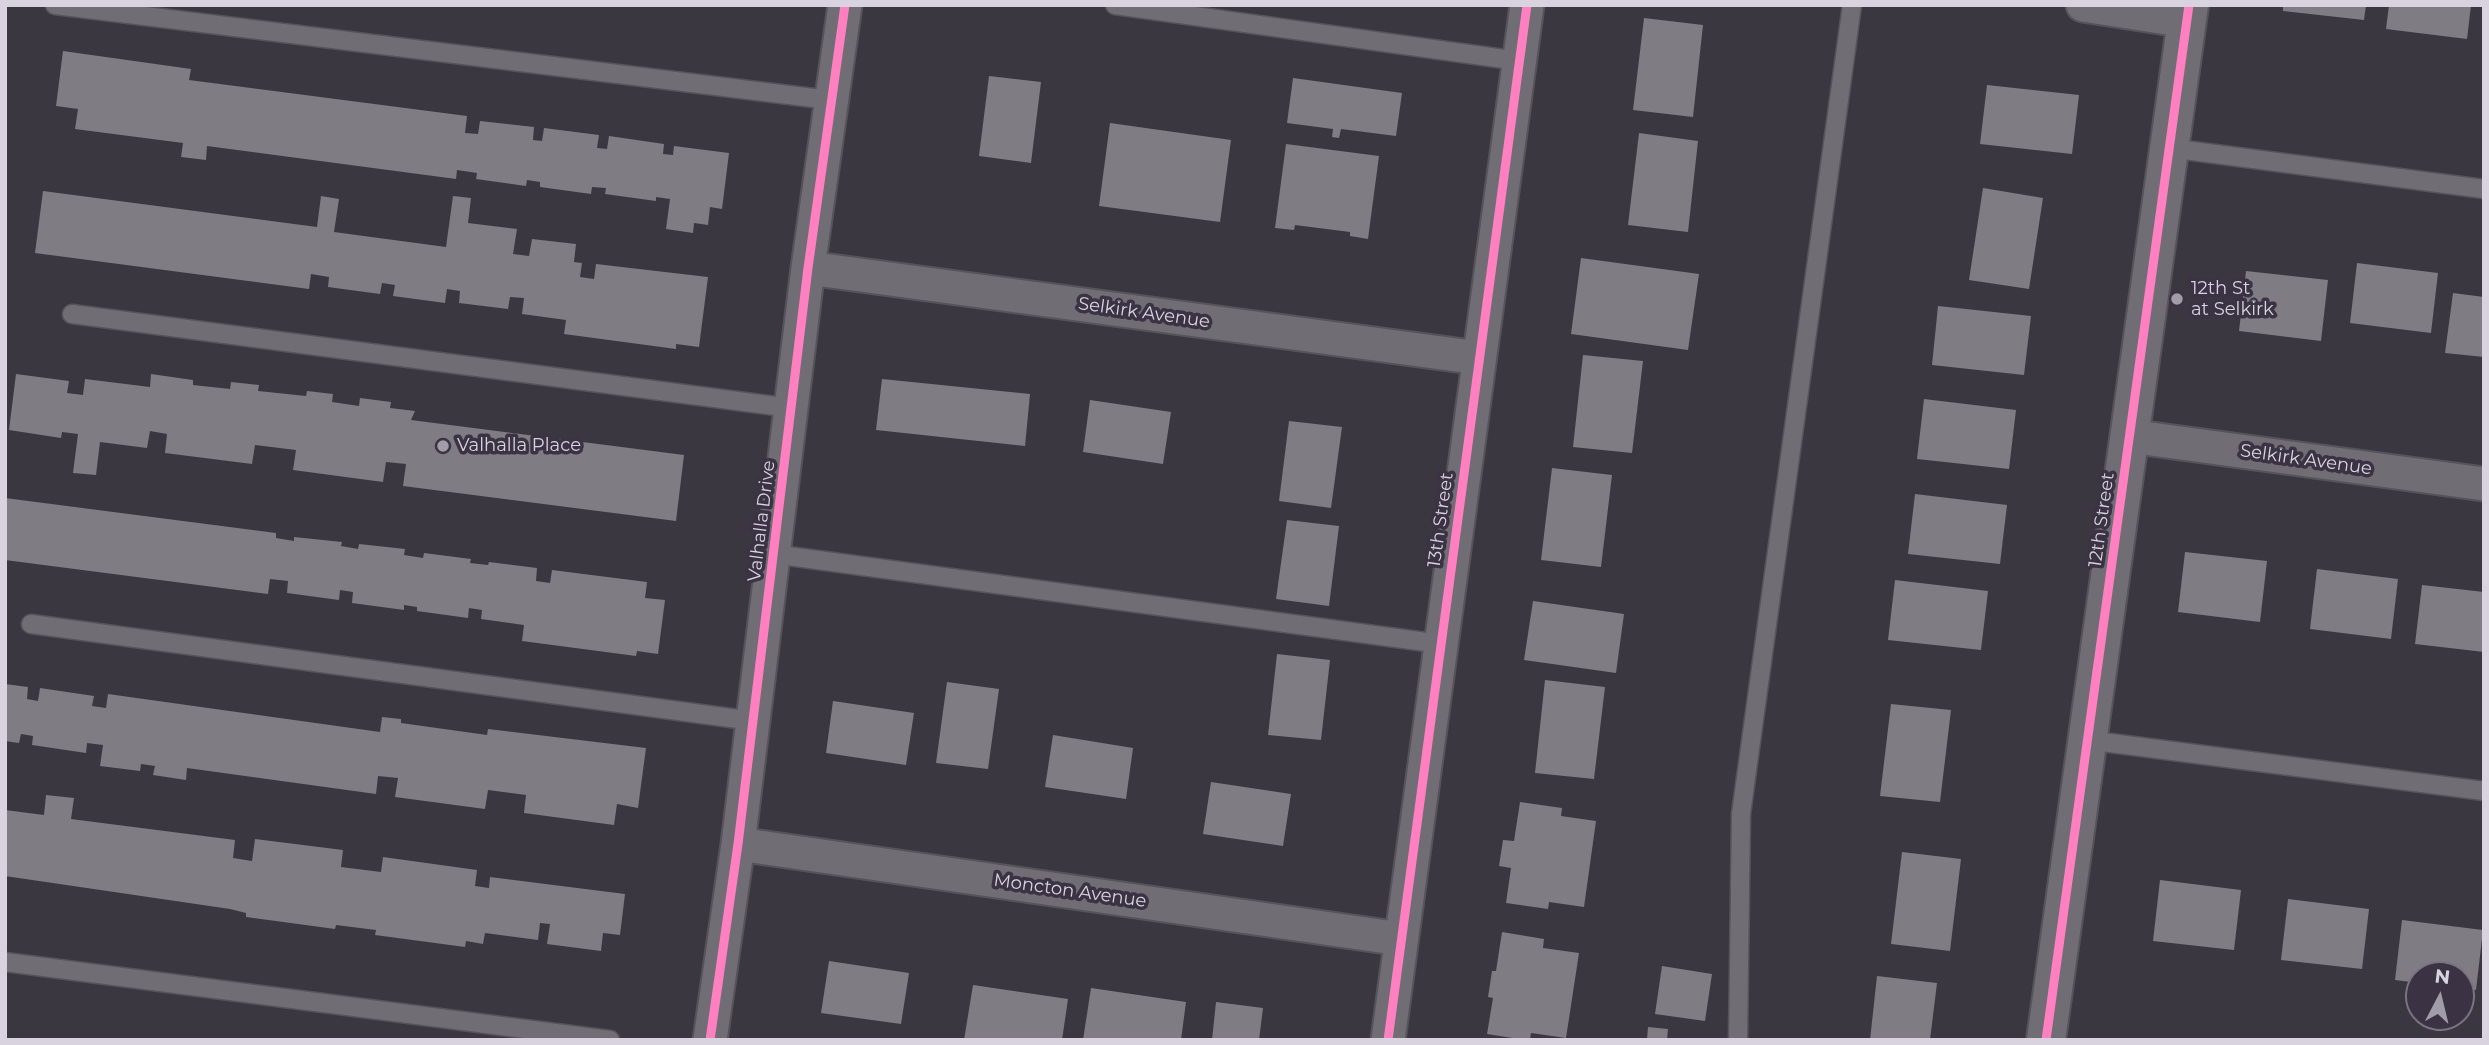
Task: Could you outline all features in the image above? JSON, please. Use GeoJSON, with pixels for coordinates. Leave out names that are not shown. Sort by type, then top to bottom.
{"type":"FeatureCollection","features":[{"type":"Feature","properties":{"kind":"street","name":"Valhalla Drive"},"geometry":{"type":"LineString","coordinates":[[710,1040],[738,844],[808,268],[845,5]]}},
{"type":"Feature","properties":{"kind":"street","name":"13th Street"},"geometry":{"type":"LineString","coordinates":[[1388,1040],[1527,5]]}},
{"type":"Feature","properties":{"kind":"street"},"geometry":{"type":"LineString","coordinates":[[2083,5],[2188,13]]}},
{"type":"Feature","properties":{"kind":"street","name":"12th Street"},"geometry":{"type":"LineString","coordinates":[[2047,1040],[2188,13]]}},
{"type":"Feature","properties":{"kind":"street","name":"Selkirk Avenue"},"geometry":{"type":"LineString","coordinates":[[808,268],[1479,358]]}},
{"type":"Feature","properties":{"kind":"street","name":"Selkirk Avenue"},"geometry":{"type":"LineString","coordinates":[[2129,436],[2484,484]]}},
{"type":"Feature","properties":{"kind":"street","name":"Moncton Avenue"},"geometry":{"type":"LineString","coordinates":[[738,844],[1401,939]]}},
{"type":"Feature","properties":{"kind":"lane"},"geometry":{"type":"LineString","coordinates":[[55,5],[830,100]]}},
{"type":"Feature","properties":{"kind":"lane"},"geometry":{"type":"LineString","coordinates":[[1115,5],[1519,61]]}},
{"type":"Feature","properties":{"kind":"lane"},"geometry":{"type":"LineString","coordinates":[[1738,1040],[1741,814],[1852,5]]}},
{"type":"Feature","properties":{"kind":"lane"},"geometry":{"type":"LineString","coordinates":[[2169,148],[2484,189]]}},
{"type":"Feature","properties":{"kind":"lane"},"geometry":{"type":"LineString","coordinates":[[72,314],[791,408]]}},
{"type":"Feature","properties":{"kind":"lane"},"geometry":{"type":"LineString","coordinates":[[773,554],[1441,645]]}},
{"type":"Feature","properties":{"kind":"lane"},"geometry":{"type":"LineString","coordinates":[[31,624],[753,721]]}},
{"type":"Feature","properties":{"kind":"lane"},"geometry":{"type":"LineString","coordinates":[[2087,740],[2484,791]]}},
{"type":"Feature","properties":{"kind":"lane"},"geometry":{"type":"LineString","coordinates":[[5,962],[610,1040]]}},
{"type":"Feature","properties":{"kind":"building"},"geometry":{"type":"Polygon","coordinates":[[[2283,5],[2366,5],[2364,20],[2283,11],[2283,5]]]}},
{"type":"Feature","properties":{"kind":"building"},"geometry":{"type":"Polygon","coordinates":[[[2389,5],[2471,5],[2467,39],[2386,29],[2389,5]]]}},
{"type":"Feature","properties":{"kind":"building"},"geometry":{"type":"Polygon","coordinates":[[[1644,18],[1703,25],[1693,117],[1633,110],[1644,18]]]}},
{"type":"Feature","properties":{"kind":"building"},"geometry":{"type":"Polygon","coordinates":[[[63,51],[191,69],[189,80],[467,116],[465,133],[478,134],[480,121],[534,127],[533,140],[542,141],[544,128],[599,135],[597,148],[607,149],[609,136],[664,144],[663,154],[673,155],[674,146],[729,153],[722,209],[710,207],[708,225],[694,223],[693,233],[666,229],[670,199],[656,197],[656,201],[605,194],[606,188],[592,187],[591,194],[540,187],[540,182],[527,180],[526,186],[476,179],[477,173],[457,170],[456,179],[207,146],[206,160],[181,157],[183,143],[75,129],[78,109],[56,106],[63,51]]]}},
{"type":"Feature","properties":{"kind":"building"},"geometry":{"type":"Polygon","coordinates":[[[989,76],[1041,82],[1031,163],[979,156],[989,76]]]}},
{"type":"Feature","properties":{"kind":"building"},"geometry":{"type":"Polygon","coordinates":[[[1293,78],[1402,93],[1396,136],[1341,129],[1339,138],[1332,137],[1333,129],[1287,123],[1293,78]]]}},
{"type":"Feature","properties":{"kind":"building"},"geometry":{"type":"Polygon","coordinates":[[[1987,85],[2079,95],[2072,154],[1980,144],[1987,85]]]}},
{"type":"Feature","properties":{"kind":"building"},"geometry":{"type":"Polygon","coordinates":[[[1110,123],[1231,140],[1220,222],[1099,206],[1110,123]]]}},
{"type":"Feature","properties":{"kind":"building"},"geometry":{"type":"Polygon","coordinates":[[[1639,133],[1698,141],[1688,232],[1628,225],[1639,133]]]}},
{"type":"Feature","properties":{"kind":"building"},"geometry":{"type":"Polygon","coordinates":[[[1286,144],[1379,156],[1368,239],[1350,236],[1350,232],[1295,225],[1294,230],[1275,228],[1286,144]]]}},
{"type":"Feature","properties":{"kind":"building"},"geometry":{"type":"Polygon","coordinates":[[[1983,188],[2043,198],[2029,289],[1969,280],[1983,188]]]}},
{"type":"Feature","properties":{"kind":"building"},"geometry":{"type":"Polygon","coordinates":[[[43,191],[317,227],[321,196],[339,199],[334,232],[446,247],[453,196],[471,198],[468,223],[517,229],[513,254],[529,256],[532,239],[576,244],[574,262],[582,263],[580,277],[594,279],[596,264],[708,277],[699,347],[676,344],[676,349],[564,334],[566,320],[522,314],[524,298],[510,297],[508,309],[459,303],[460,291],[447,289],[445,303],[393,296],[395,285],[382,283],[380,294],[328,287],[329,277],[311,274],[309,289],[35,253],[43,191]]]}},
{"type":"Feature","properties":{"kind":"building"},"geometry":{"type":"Polygon","coordinates":[[[1581,258],[1699,274],[1688,350],[1571,334],[1581,258]]]}},
{"type":"Feature","properties":{"kind":"building"},"geometry":{"type":"Polygon","coordinates":[[[2357,263],[2438,273],[2431,333],[2350,323],[2357,263]]]}},
{"type":"Feature","properties":{"kind":"building"},"geometry":{"type":"Polygon","coordinates":[[[2246,271],[2328,280],[2321,341],[2239,331],[2246,271]]]}},
{"type":"Feature","properties":{"kind":"building"},"geometry":{"type":"Polygon","coordinates":[[[2453,293],[2484,297],[2484,357],[2445,353],[2453,293]]]}},
{"type":"Feature","properties":{"kind":"building"},"geometry":{"type":"Polygon","coordinates":[[[1938,306],[2031,316],[2024,375],[1932,365],[1938,306]]]}},
{"type":"Feature","properties":{"kind":"building"},"geometry":{"type":"Polygon","coordinates":[[[1583,355],[1643,361],[1632,453],[1573,447],[1583,355]]]}},
{"type":"Feature","properties":{"kind":"building","name":"Valhalla Place"},"geometry":{"type":"Polygon","coordinates":[[[16,374],[69,381],[67,393],[83,395],[85,379],[150,387],[151,374],[193,380],[193,385],[230,389],[231,382],[259,385],[258,391],[306,396],[307,391],[333,394],[332,402],[359,406],[360,398],[391,402],[390,408],[415,411],[411,420],[684,455],[676,521],[403,486],[406,464],[386,462],[383,482],[293,470],[296,450],[255,445],[252,464],[165,453],[167,434],[150,431],[147,448],[100,442],[96,475],[73,473],[78,434],[62,432],[61,438],[9,430],[16,374]]]}},
{"type":"Feature","properties":{"kind":"building"},"geometry":{"type":"Polygon","coordinates":[[[882,379],[1030,394],[1025,446],[876,430],[882,379]]]}},
{"type":"Feature","properties":{"kind":"building"},"geometry":{"type":"Polygon","coordinates":[[[1924,399],[2016,410],[2009,469],[1917,459],[1924,399]]]}},
{"type":"Feature","properties":{"kind":"building"},"geometry":{"type":"Polygon","coordinates":[[[1090,400],[1171,412],[1163,464],[1083,452],[1090,400]]]}},
{"type":"Feature","properties":{"kind":"building"},"geometry":{"type":"Polygon","coordinates":[[[1289,421],[1342,427],[1331,508],[1279,501],[1289,421]]]}},
{"type":"Feature","properties":{"kind":"building"},"geometry":{"type":"Polygon","coordinates":[[[1552,468],[1612,475],[1601,567],[1541,560],[1552,468]]]}},
{"type":"Feature","properties":{"kind":"building"},"geometry":{"type":"Polygon","coordinates":[[[1915,494],[2007,505],[2000,564],[1908,554],[1915,494]]]}},
{"type":"Feature","properties":{"kind":"building"},"geometry":{"type":"Polygon","coordinates":[[[5,498],[276,533],[276,538],[294,541],[294,537],[342,542],[341,546],[358,549],[359,544],[405,549],[404,555],[423,558],[424,553],[471,559],[470,563],[488,565],[489,562],[537,568],[536,581],[550,583],[552,570],[647,582],[645,598],[665,600],[658,654],[637,651],[636,656],[522,641],[524,625],[481,619],[482,610],[469,608],[468,618],[417,611],[417,607],[404,605],[404,610],[352,603],[353,592],[340,590],[339,600],[287,593],[288,581],[270,579],[268,594],[5,560],[5,498]]]}},
{"type":"Feature","properties":{"kind":"building"},"geometry":{"type":"Polygon","coordinates":[[[1287,520],[1339,526],[1329,606],[1276,599],[1287,520]]]}},
{"type":"Feature","properties":{"kind":"building"},"geometry":{"type":"Polygon","coordinates":[[[2185,552],[2267,561],[2260,622],[2178,612],[2185,552]]]}},
{"type":"Feature","properties":{"kind":"building"},"geometry":{"type":"Polygon","coordinates":[[[2317,569],[2398,579],[2391,639],[2310,629],[2317,569]]]}},
{"type":"Feature","properties":{"kind":"building"},"geometry":{"type":"Polygon","coordinates":[[[1895,580],[1988,591],[1981,650],[1888,640],[1895,580]]]}},
{"type":"Feature","properties":{"kind":"building"},"geometry":{"type":"Polygon","coordinates":[[[2422,585],[2484,592],[2484,652],[2415,644],[2422,585]]]}},
{"type":"Feature","properties":{"kind":"building"},"geometry":{"type":"Polygon","coordinates":[[[1533,601],[1624,614],[1616,673],[1524,660],[1533,601]]]}},
{"type":"Feature","properties":{"kind":"building"},"geometry":{"type":"Polygon","coordinates":[[[1277,654],[1330,660],[1321,740],[1268,735],[1277,654]]]}},
{"type":"Feature","properties":{"kind":"building"},"geometry":{"type":"Polygon","coordinates":[[[1545,680],[1605,687],[1594,779],[1535,773],[1545,680]]]}},
{"type":"Feature","properties":{"kind":"building"},"geometry":{"type":"Polygon","coordinates":[[[947,682],[999,689],[988,769],[936,763],[947,682]]]}},
{"type":"Feature","properties":{"kind":"building"},"geometry":{"type":"Polygon","coordinates":[[[5,684],[28,687],[27,699],[38,701],[40,688],[94,696],[92,706],[106,708],[108,694],[380,732],[382,717],[401,719],[401,723],[487,735],[488,729],[646,748],[638,808],[617,804],[614,825],[524,813],[526,795],[488,790],[485,809],[395,797],[398,778],[378,776],[376,794],[187,768],[186,780],[153,775],[155,766],[141,764],[140,771],[100,766],[103,745],[87,743],[86,753],[32,745],[33,736],[21,734],[19,743],[5,741],[5,684]]]}},
{"type":"Feature","properties":{"kind":"building"},"geometry":{"type":"Polygon","coordinates":[[[833,701],[914,713],[906,765],[826,753],[833,701]]]}},
{"type":"Feature","properties":{"kind":"building"},"geometry":{"type":"Polygon","coordinates":[[[1891,704],[1951,710],[1940,802],[1880,796],[1891,704]]]}},
{"type":"Feature","properties":{"kind":"building"},"geometry":{"type":"Polygon","coordinates":[[[1053,735],[1133,748],[1126,799],[1045,787],[1053,735]]]}},
{"type":"Feature","properties":{"kind":"building"},"geometry":{"type":"Polygon","coordinates":[[[1211,782],[1291,794],[1283,846],[1203,834],[1211,782]]]}},
{"type":"Feature","properties":{"kind":"building"},"geometry":{"type":"Polygon","coordinates":[[[46,795],[74,798],[71,819],[235,840],[233,858],[252,861],[255,839],[343,850],[341,867],[381,872],[383,857],[477,870],[475,886],[489,888],[490,877],[625,894],[620,935],[603,933],[601,951],[547,944],[550,924],[540,923],[538,940],[485,933],[483,944],[466,941],[465,947],[375,935],[376,930],[336,925],[335,929],[246,917],[246,913],[230,909],[5,876],[5,810],[44,815],[46,795]]]}},
{"type":"Feature","properties":{"kind":"building"},"geometry":{"type":"Polygon","coordinates":[[[1520,802],[1562,808],[1561,816],[1596,821],[1584,907],[1549,902],[1548,909],[1506,903],[1511,868],[1499,866],[1503,840],[1514,841],[1520,802]]]}},
{"type":"Feature","properties":{"kind":"building"},"geometry":{"type":"Polygon","coordinates":[[[1902,852],[1961,859],[1950,951],[1891,944],[1902,852]]]}},
{"type":"Feature","properties":{"kind":"building"},"geometry":{"type":"Polygon","coordinates":[[[2160,880],[2241,890],[2234,950],[2153,941],[2160,880]]]}},
{"type":"Feature","properties":{"kind":"building"},"geometry":{"type":"Polygon","coordinates":[[[2288,899],[2369,909],[2362,969],[2281,960],[2288,899]]]}},
{"type":"Feature","properties":{"kind":"building"},"geometry":{"type":"Polygon","coordinates":[[[2402,920],[2483,930],[2476,990],[2475,961],[2405,961],[2405,981],[2395,980],[2402,920]]]}},
{"type":"Feature","properties":{"kind":"building"},"geometry":{"type":"Polygon","coordinates":[[[1502,932],[1544,939],[1543,948],[1579,953],[1566,1038],[1531,1033],[1530,1040],[1525,1040],[1487,1034],[1493,998],[1488,997],[1492,971],[1496,971],[1502,932]]]}},
{"type":"Feature","properties":{"kind":"building"},"geometry":{"type":"Polygon","coordinates":[[[829,961],[909,973],[901,1024],[821,1013],[829,961]]]}},
{"type":"Feature","properties":{"kind":"building"},"geometry":{"type":"Polygon","coordinates":[[[1662,966],[1712,974],[1705,1021],[1655,1014],[1662,966]]]}},
{"type":"Feature","properties":{"kind":"building"},"geometry":{"type":"Polygon","coordinates":[[[1877,976],[1937,983],[1930,1040],[1870,1040],[1877,976]]]}},
{"type":"Feature","properties":{"kind":"building"},"geometry":{"type":"Polygon","coordinates":[[[973,985],[1068,999],[1062,1040],[964,1040],[973,985]]]}},
{"type":"Feature","properties":{"kind":"building"},"geometry":{"type":"Polygon","coordinates":[[[1091,988],[1186,1002],[1181,1040],[1083,1040],[1091,988]]]}},
{"type":"Feature","properties":{"kind":"building"},"geometry":{"type":"Polygon","coordinates":[[[1216,1002],[1263,1008],[1259,1040],[1212,1040],[1216,1002]]]}},
{"type":"Feature","properties":{"kind":"building"},"geometry":{"type":"Polygon","coordinates":[[[1648,1027],[1668,1029],[1667,1040],[1647,1040],[1648,1027]]]}},
{"type":"Feature","properties":{"kind":"cycle path"},"geometry":{"type":"LineString","coordinates":[[710,1040],[738,844],[808,268],[845,5]]}},
{"type":"Feature","properties":{"kind":"cycle path"},"geometry":{"type":"LineString","coordinates":[[1388,1040],[1527,5]]}},
{"type":"Feature","properties":{"kind":"cycle path"},"geometry":{"type":"LineString","coordinates":[[2046,1040],[2189,5]]}},
{"type":"Feature","properties":{"kind":"place","name":"12th St at Selkirk"},"geometry":{"type":"Point","coordinates":[2177,299]}},
{"type":"Feature","properties":{"kind":"place","name":"Valhalla Place"},"geometry":{"type":"Point","coordinates":[443,446]}}]}
